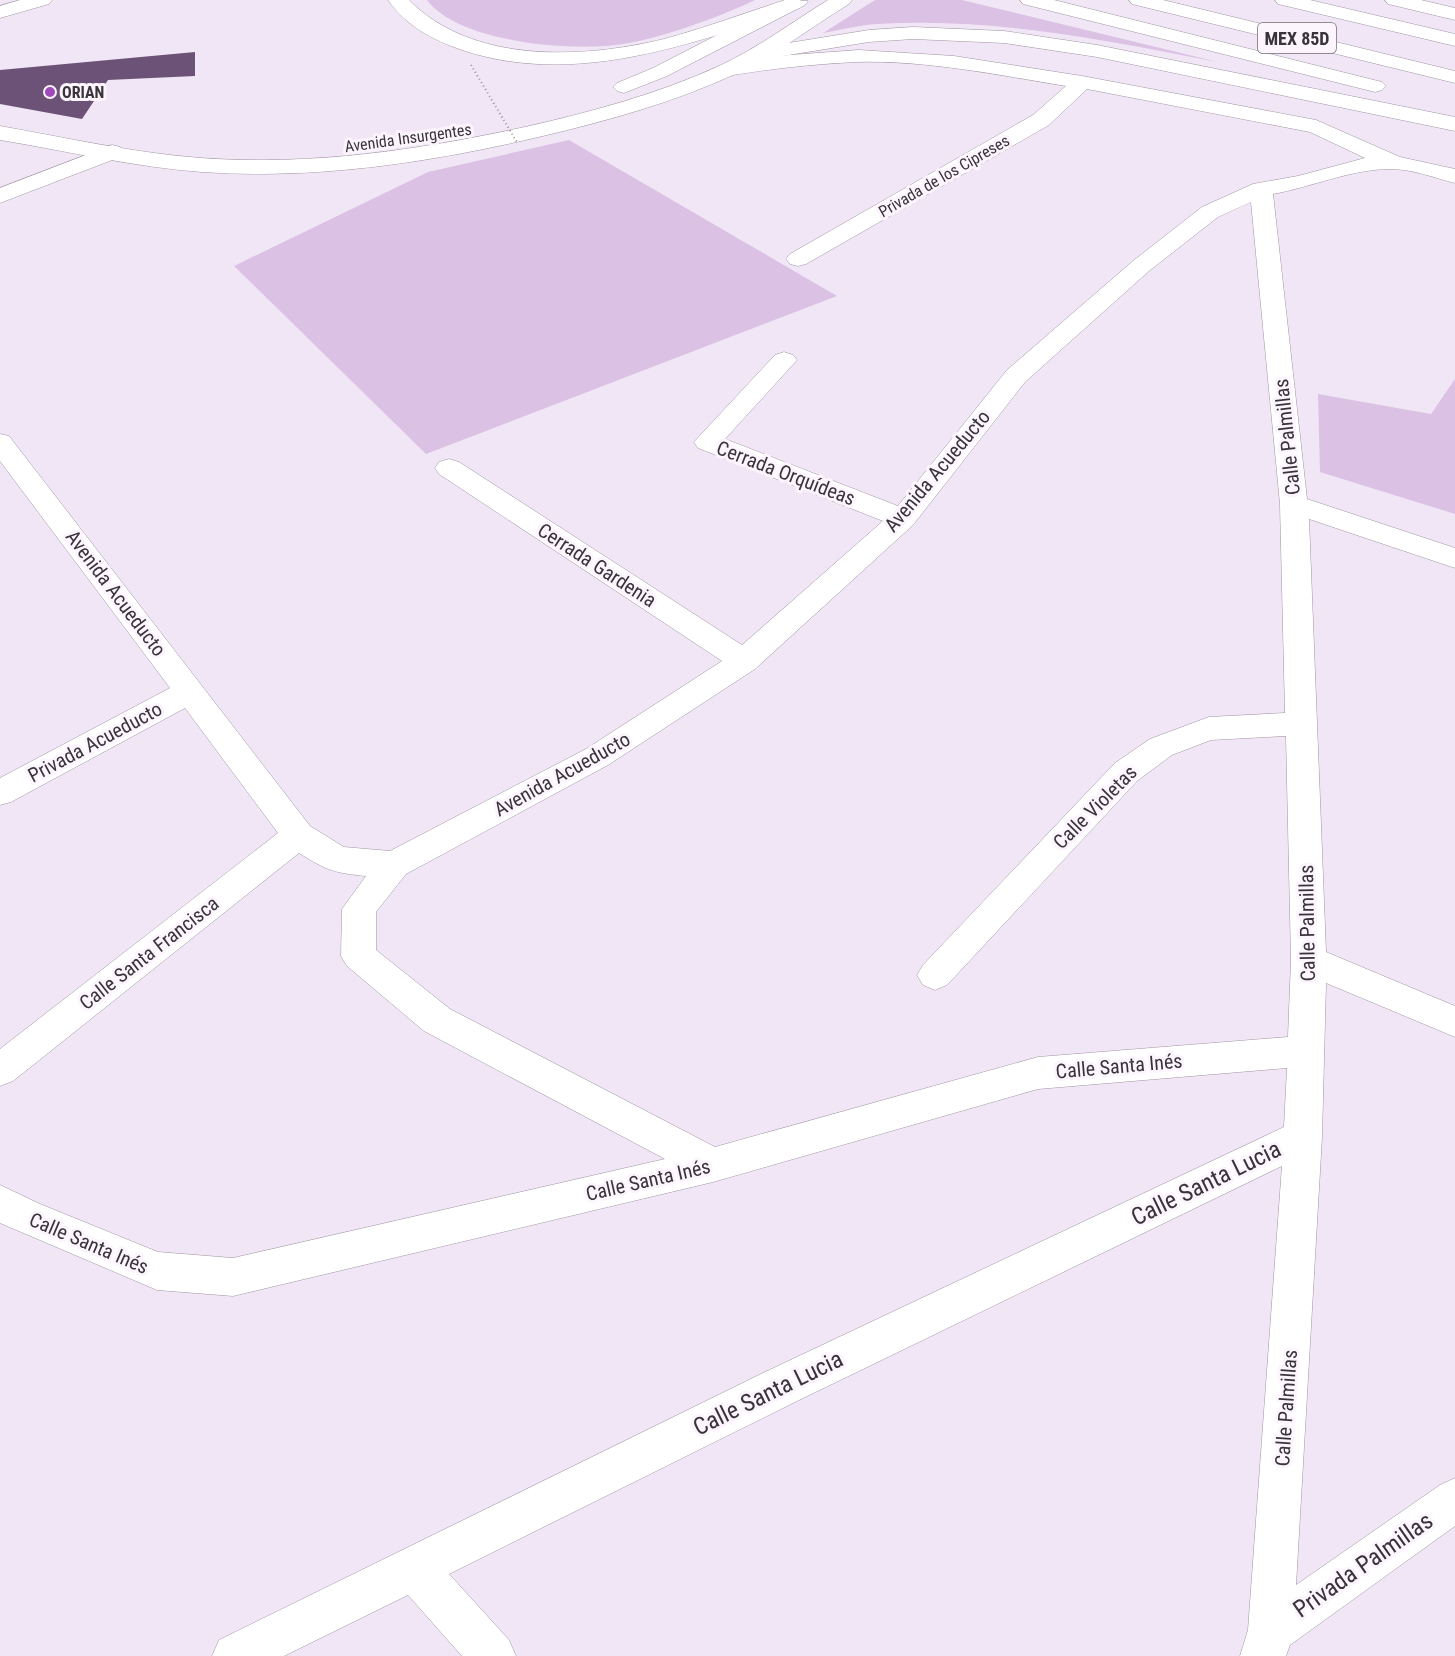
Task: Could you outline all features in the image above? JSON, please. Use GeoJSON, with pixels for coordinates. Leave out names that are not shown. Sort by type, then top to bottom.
{"type":"FeatureCollection","features":[{"type":"Feature","properties":{"kind":"main road"},"geometry":{"type":"LineString","coordinates":[[0,12],[42,0]]}},
{"type":"Feature","properties":{"kind":"main road"},"geometry":{"type":"LineString","coordinates":[[398,0],[406,12],[419,23],[457,41],[507,53],[564,57],[616,54],[670,43],[797,2]]}},
{"type":"Feature","properties":{"kind":"main road"},"geometry":{"type":"LineString","coordinates":[[758,54],[842,0]]}},
{"type":"Feature","properties":{"kind":"main road"},"geometry":{"type":"LineString","coordinates":[[1030,0],[1455,106]]}},
{"type":"Feature","properties":{"kind":"main road","name":"MEX 85D"},"geometry":{"type":"LineString","coordinates":[[1139,0],[1455,76]]}},
{"type":"Feature","properties":{"kind":"main road","name":"MEX 85D"},"geometry":{"type":"LineString","coordinates":[[1285,0],[1455,40]]}},
{"type":"Feature","properties":{"kind":"main road"},"geometry":{"type":"LineString","coordinates":[[1395,0],[1455,14]]}},
{"type":"Feature","properties":{"kind":"main road","name":"Avenida Insurgentes"},"geometry":{"type":"LineString","coordinates":[[0,113],[129,137],[221,148],[308,150],[400,141],[547,112],[626,87],[797,2]]}},
{"type":"Feature","properties":{"kind":"main road"},"geometry":{"type":"LineString","coordinates":[[758,54],[869,36],[913,33],[1004,38],[1097,51],[1455,124]]}},
{"type":"Feature","properties":{"kind":"main road","name":"Avenida Insurgentes"},"geometry":{"type":"LineString","coordinates":[[0,133],[166,162],[234,167],[304,167],[375,162],[507,138],[597,116],[650,100],[726,70],[758,54]]}},
{"type":"Feature","properties":{"kind":"main road","name":"Avenida Acueducto"},"geometry":{"type":"LineString","coordinates":[[726,70],[817,58],[888,57],[954,62],[1082,82],[1316,127],[1393,162],[1455,176]]}},
{"type":"Feature","properties":{"kind":"main road","name":"Privada de los Cipreses"},"geometry":{"type":"LineString","coordinates":[[798,259],[1041,120],[1082,82]]}},
{"type":"Feature","properties":{"kind":"main road"},"geometry":{"type":"LineString","coordinates":[[0,196],[111,152]]}},
{"type":"Feature","properties":{"kind":"main road","name":"Avenida Acueducto"},"geometry":{"type":"LineString","coordinates":[[713,1165],[436,1020],[359,956],[359,909],[394,865],[597,758],[744,661],[903,518],[1016,376],[1142,266],[1210,213],[1262,189],[1301,183],[1359,165],[1393,162]]}},
{"type":"Feature","properties":{"kind":"main road","name":"Calle Palmillas"},"geometry":{"type":"LineString","coordinates":[[1262,189],[1294,504],[1309,960],[1304,1137],[1267,1643]]}},
{"type":"Feature","properties":{"kind":"main road","name":"Cerrada Orquídeas"},"geometry":{"type":"LineString","coordinates":[[784,360],[707,442],[903,518]]}},
{"type":"Feature","properties":{"kind":"main road","name":"Avenida Acueducto"},"geometry":{"type":"LineString","coordinates":[[0,442],[298,835],[337,860],[394,865]]}},
{"type":"Feature","properties":{"kind":"main road","name":"Cerrada Gardenia"},"geometry":{"type":"LineString","coordinates":[[449,468],[744,661]]}},
{"type":"Feature","properties":{"kind":"main road"},"geometry":{"type":"LineString","coordinates":[[1294,504],[1455,558]]}},
{"type":"Feature","properties":{"kind":"main road","name":"Privada Acueducto"},"geometry":{"type":"LineString","coordinates":[[0,793],[190,691]]}},
{"type":"Feature","properties":{"kind":"main road","name":"Calle Violetas"},"geometry":{"type":"LineString","coordinates":[[935,975],[1126,772],[1161,747],[1209,729],[1301,724]]}},
{"type":"Feature","properties":{"kind":"main road","name":"Calle Santa Francisca"},"geometry":{"type":"LineString","coordinates":[[0,1070],[298,835]]}},
{"type":"Feature","properties":{"kind":"main road"},"geometry":{"type":"LineString","coordinates":[[1309,960],[1455,1022]]}},
{"type":"Feature","properties":{"kind":"main road","name":"Calle Santa Inés"},"geometry":{"type":"LineString","coordinates":[[0,1203],[26,1217],[157,1271],[233,1277],[713,1165],[1038,1073],[1306,1052]]}},
{"type":"Feature","properties":{"kind":"main road","name":"Calle Santa Lucia"},"geometry":{"type":"LineString","coordinates":[[235,1656],[778,1388],[1304,1137]]}},
{"type":"Feature","properties":{"kind":"main road","name":"Privada Palmillas"},"geometry":{"type":"LineString","coordinates":[[1267,1643],[1455,1500]]}},
{"type":"Feature","properties":{"kind":"main road"},"geometry":{"type":"LineString","coordinates":[[414,1568],[493,1656]]}},
{"type":"Feature","properties":{"kind":"path"},"geometry":{"type":"LineString","coordinates":[[471,65],[518,144]]}},
{"type":"Feature","properties":{"kind":"shaded area"},"geometry":{"type":"Polygon","coordinates":[[[427,0],[755,0],[706,21],[667,33],[631,43],[595,47],[543,44],[488,34],[463,26],[442,14],[427,0]]]}},
{"type":"Feature","properties":{"kind":"shaded area"},"geometry":{"type":"Polygon","coordinates":[[[875,0],[962,0],[1218,62],[1091,38],[1006,27],[920,23],[877,24],[823,33],[875,0]]]}},
{"type":"Feature","properties":{"kind":"shaded area"},"geometry":{"type":"Polygon","coordinates":[[[569,140],[837,296],[426,454],[234,266],[428,172],[569,140]]]}},
{"type":"Feature","properties":{"kind":"shaded area"},"geometry":{"type":"Polygon","coordinates":[[[1455,379],[1455,514],[1320,472],[1318,394],[1431,414],[1455,379]]]}},
{"type":"Feature","properties":{"kind":"building","name":"ORIAN"},"geometry":{"type":"Polygon","coordinates":[[[195,52],[195,76],[108,80],[82,119],[0,104],[0,70],[195,52]]]}},
{"type":"Feature","properties":{"kind":"place","name":"ORIAN"},"geometry":{"type":"Point","coordinates":[50,92]}}]}
